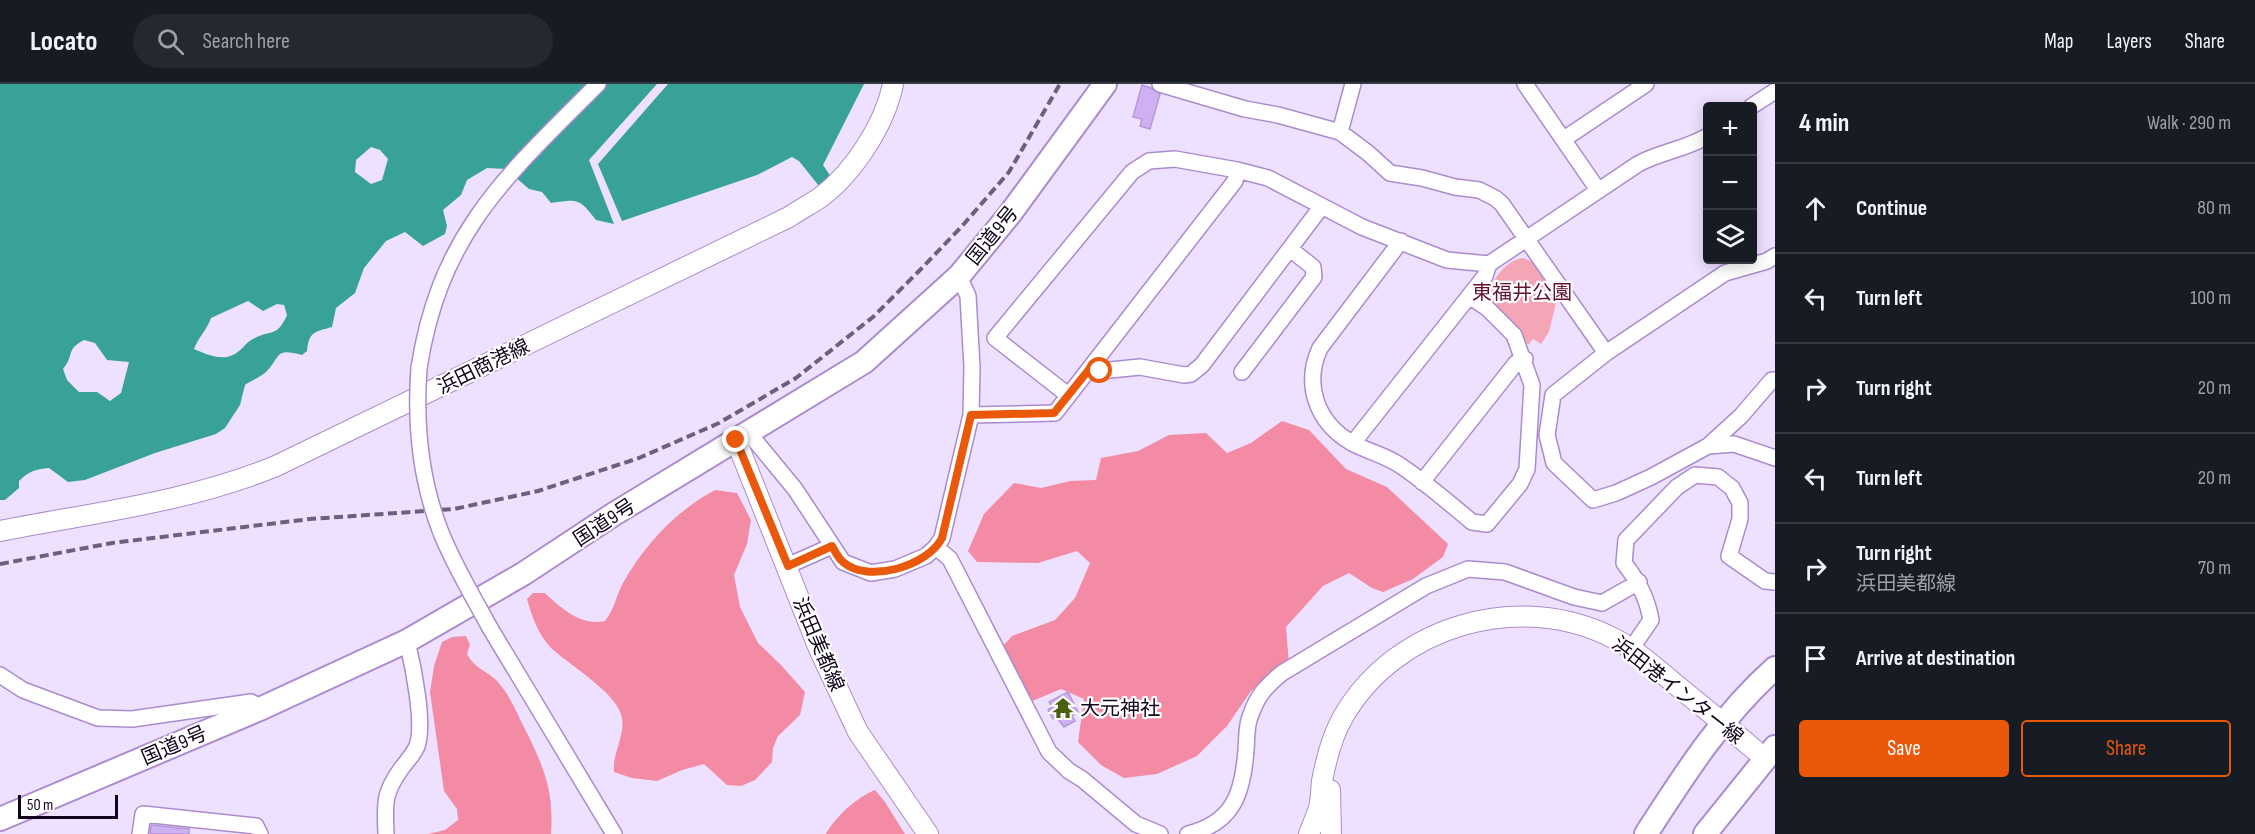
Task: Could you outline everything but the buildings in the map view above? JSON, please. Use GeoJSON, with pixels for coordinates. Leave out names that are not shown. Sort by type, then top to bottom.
{"type":"FeatureCollection","features":[{"type":"Feature","properties":{"kind":"highway","name":"国道9号"},"geometry":{"type":"LineString","coordinates":[[0,819],[262,708],[407,641],[523,574],[614,514],[864,362],[959,276],[1010,214],[1105,84]]}},
{"type":"Feature","properties":{"kind":"highway"},"geometry":{"type":"LineString","coordinates":[[1646,834],[1675,789],[1723,723],[1775,668]]}},
{"type":"Feature","properties":{"kind":"highway"},"geometry":{"type":"LineString","coordinates":[[1706,834],[1765,749]]}},
{"type":"Feature","properties":{"kind":"main road","name":"浜田商港線"},"geometry":{"type":"LineString","coordinates":[[0,531],[191,494],[248,478],[298,456],[789,217],[822,196],[854,163],[884,112],[893,84]]}},
{"type":"Feature","properties":{"kind":"main road","name":"浜田美都線"},"geometry":{"type":"LineString","coordinates":[[742,436],[819,649],[858,732],[928,834]]}},
{"type":"Feature","properties":{"kind":"main road","name":"浜田港インター線"},"geometry":{"type":"LineString","coordinates":[[1309,834],[1319,807],[1331,746],[1344,717],[1380,672],[1407,650],[1436,633],[1501,617],[1532,616],[1563,620],[1598,631],[1631,649],[1723,723],[1765,749]]}},
{"type":"Feature","properties":{"kind":"main road","name":"浜田港インター線"},"geometry":{"type":"LineString","coordinates":[[1331,746],[1331,834]]}},
{"type":"Feature","properties":{"kind":"street"},"geometry":{"type":"LineString","coordinates":[[598,84],[529,153],[478,213],[449,263],[435,298],[424,337],[417,398],[419,446],[426,486],[440,529],[455,563],[490,628],[614,834]]}},
{"type":"Feature","properties":{"kind":"street"},"geometry":{"type":"LineString","coordinates":[[1161,84],[1245,109],[1278,115],[1340,132],[1368,153],[1390,174],[1479,190],[1495,198],[1502,204],[1606,353]]}},
{"type":"Feature","properties":{"kind":"street"},"geometry":{"type":"LineString","coordinates":[[1340,132],[1353,84]]}},
{"type":"Feature","properties":{"kind":"street"},"geometry":{"type":"LineString","coordinates":[[1525,84],[1598,190]]}},
{"type":"Feature","properties":{"kind":"street"},"geometry":{"type":"LineString","coordinates":[[1564,139],[1646,84]]}},
{"type":"Feature","properties":{"kind":"street"},"geometry":{"type":"LineString","coordinates":[[1757,102],[1773,89]]}},
{"type":"Feature","properties":{"kind":"street"},"geometry":{"type":"LineString","coordinates":[[1353,443],[1485,276],[1489,264],[1598,190],[1650,158],[1703,137]]}},
{"type":"Feature","properties":{"kind":"street"},"geometry":{"type":"LineString","coordinates":[[1068,395],[995,338],[1132,172],[1149,161],[1175,159],[1268,178],[1362,227],[1401,240],[1447,260],[1489,264]]}},
{"type":"Feature","properties":{"kind":"street"},"geometry":{"type":"LineString","coordinates":[[971,415],[1054,413],[1235,181],[1237,170]]}},
{"type":"Feature","properties":{"kind":"street"},"geometry":{"type":"LineString","coordinates":[[1091,367],[1100,371],[1140,368],[1184,375],[1191,374],[1202,365],[1322,206]]}},
{"type":"Feature","properties":{"kind":"street"},"geometry":{"type":"LineString","coordinates":[[1401,240],[1320,348],[1313,368],[1313,392],[1322,415],[1340,435],[1397,463],[1472,522],[1487,524],[1513,492],[1527,469],[1532,385],[1525,359],[1514,335],[1487,308],[1469,296]]}},
{"type":"Feature","properties":{"kind":"street"},"geometry":{"type":"LineString","coordinates":[[1242,372],[1314,277],[1313,267],[1290,249]]}},
{"type":"Feature","properties":{"kind":"street"},"geometry":{"type":"LineString","coordinates":[[1775,256],[1767,261],[1725,273],[1606,353],[1553,395],[1547,435],[1554,463],[1593,500],[1616,493],[1708,446],[1741,416],[1772,380],[1775,380]]}},
{"type":"Feature","properties":{"kind":"street"},"geometry":{"type":"LineString","coordinates":[[742,436],[795,489],[843,562],[871,573],[895,569],[917,561],[936,547],[942,538],[971,415],[972,367],[968,296],[959,276]]}},
{"type":"Feature","properties":{"kind":"street"},"geometry":{"type":"LineString","coordinates":[[1422,482],[1516,363],[1525,359]]}},
{"type":"Feature","properties":{"kind":"street"},"geometry":{"type":"LineString","coordinates":[[1708,446],[1734,444],[1775,458]]}},
{"type":"Feature","properties":{"kind":"street"},"geometry":{"type":"LineString","coordinates":[[1631,649],[1651,620],[1648,602],[1639,582],[1624,562],[1626,540],[1677,487],[1695,475],[1718,477],[1732,488],[1740,503],[1740,519],[1729,556],[1765,581],[1775,582]]}},
{"type":"Feature","properties":{"kind":"street"},"geometry":{"type":"LineString","coordinates":[[788,566],[832,546]]}},
{"type":"Feature","properties":{"kind":"street"},"geometry":{"type":"LineString","coordinates":[[936,547],[950,559],[1049,752],[1069,771],[1136,824],[1160,834]]}},
{"type":"Feature","properties":{"kind":"street"},"geometry":{"type":"LineString","coordinates":[[1188,834],[1211,825],[1229,811],[1234,803],[1242,783],[1249,719],[1262,690],[1282,673],[1426,586],[1468,569],[1505,572],[1565,594],[1602,603],[1639,582]]}},
{"type":"Feature","properties":{"kind":"street"},"geometry":{"type":"LineString","coordinates":[[386,834],[385,798],[392,782],[417,748],[420,730],[412,659],[407,641]]}},
{"type":"Feature","properties":{"kind":"street"},"geometry":{"type":"LineString","coordinates":[[0,675],[23,690],[98,718],[132,719],[251,702],[262,708]]}},
{"type":"Feature","properties":{"kind":"street"},"geometry":{"type":"LineString","coordinates":[[1318,834],[1319,807]]}},
{"type":"Feature","properties":{"kind":"street"},"geometry":{"type":"LineString","coordinates":[[140,834],[143,814],[256,826],[260,834]]}},
{"type":"Feature","properties":{"kind":"green space","name":"東福井公園"},"geometry":{"type":"Polygon","coordinates":[[[1523,258],[1539,268],[1558,295],[1549,332],[1541,344],[1533,339],[1528,345],[1511,320],[1484,296],[1505,267],[1523,258]]]}},
{"type":"Feature","properties":{"kind":"shaded area"},"geometry":{"type":"Polygon","coordinates":[[[0,84],[657,84],[589,160],[614,224],[596,220],[586,208],[577,202],[551,203],[542,192],[529,189],[506,169],[487,168],[467,180],[461,195],[443,210],[447,226],[445,234],[423,246],[405,232],[386,241],[364,268],[355,293],[336,308],[332,327],[314,333],[309,340],[307,351],[302,355],[282,353],[266,372],[245,385],[240,405],[225,428],[216,434],[155,453],[85,480],[68,482],[49,468],[36,470],[19,481],[19,488],[5,500],[0,500],[0,84]],[[371,147],[356,160],[355,172],[371,184],[382,180],[388,159],[380,150],[371,147]],[[248,301],[211,318],[194,349],[211,355],[228,357],[234,355],[251,340],[277,330],[287,315],[284,305],[277,304],[263,311],[248,301]],[[84,340],[72,350],[63,369],[67,380],[79,392],[97,392],[110,401],[121,393],[129,362],[107,360],[95,343],[84,340]]]}},
{"type":"Feature","properties":{"kind":"shaded area"},"geometry":{"type":"Polygon","coordinates":[[[668,84],[864,84],[823,165],[831,177],[819,186],[799,161],[792,157],[757,175],[622,221],[598,164],[668,84]]]}},
{"type":"Feature","properties":{"kind":"shaded area"},"geometry":{"type":"Polygon","coordinates":[[[1282,421],[1309,430],[1346,469],[1387,487],[1448,544],[1443,557],[1413,579],[1383,592],[1372,588],[1349,573],[1323,586],[1286,627],[1289,664],[1251,691],[1227,726],[1197,756],[1157,774],[1124,778],[1101,765],[1078,742],[1084,699],[1061,689],[1030,702],[1002,647],[1012,636],[1055,620],[1075,598],[1090,563],[1077,551],[1038,563],[977,562],[968,551],[984,514],[1014,483],[1041,488],[1070,481],[1096,480],[1101,458],[1138,451],[1169,435],[1206,433],[1227,453],[1251,443],[1282,421]]]}},
{"type":"Feature","properties":{"kind":"shaded area"},"geometry":{"type":"Polygon","coordinates":[[[715,490],[737,493],[751,520],[747,544],[734,575],[740,607],[758,643],[805,692],[800,715],[778,736],[773,748],[772,762],[755,780],[741,786],[727,785],[704,764],[682,770],[657,781],[632,778],[614,772],[622,725],[619,709],[603,689],[546,643],[536,625],[527,599],[533,593],[545,593],[580,619],[605,621],[623,583],[651,542],[687,508],[715,490]]]}},
{"type":"Feature","properties":{"kind":"shaded area"},"geometry":{"type":"Polygon","coordinates":[[[466,636],[470,645],[467,654],[470,659],[497,681],[506,693],[538,755],[549,792],[551,834],[428,834],[445,830],[458,820],[457,809],[444,791],[430,692],[434,666],[442,642],[452,637],[466,636]]]}},
{"type":"Feature","properties":{"kind":"shaded area"},"geometry":{"type":"Polygon","coordinates":[[[875,790],[905,834],[826,834],[847,808],[875,790]]]}},
{"type":"Feature","properties":{"kind":"railway"},"geometry":{"type":"LineString","coordinates":[[0,564],[112,543],[310,519],[454,509],[538,491],[639,458],[719,423],[796,378],[873,317],[963,225],[1009,172],[1060,84]]}},
{"type":"Feature","properties":{"kind":"place","name":"大元神社"},"geometry":{"type":"Point","coordinates":[1063,708]}},
{"type":"Feature","properties":{"kind":"route"},"geometry":{"type":"LineString","coordinates":[[736,440],[788,566],[832,546],[843,562],[871,573],[895,569],[931,553],[942,538],[971,415],[1054,413],[1091,367],[1100,371]]}}]}
